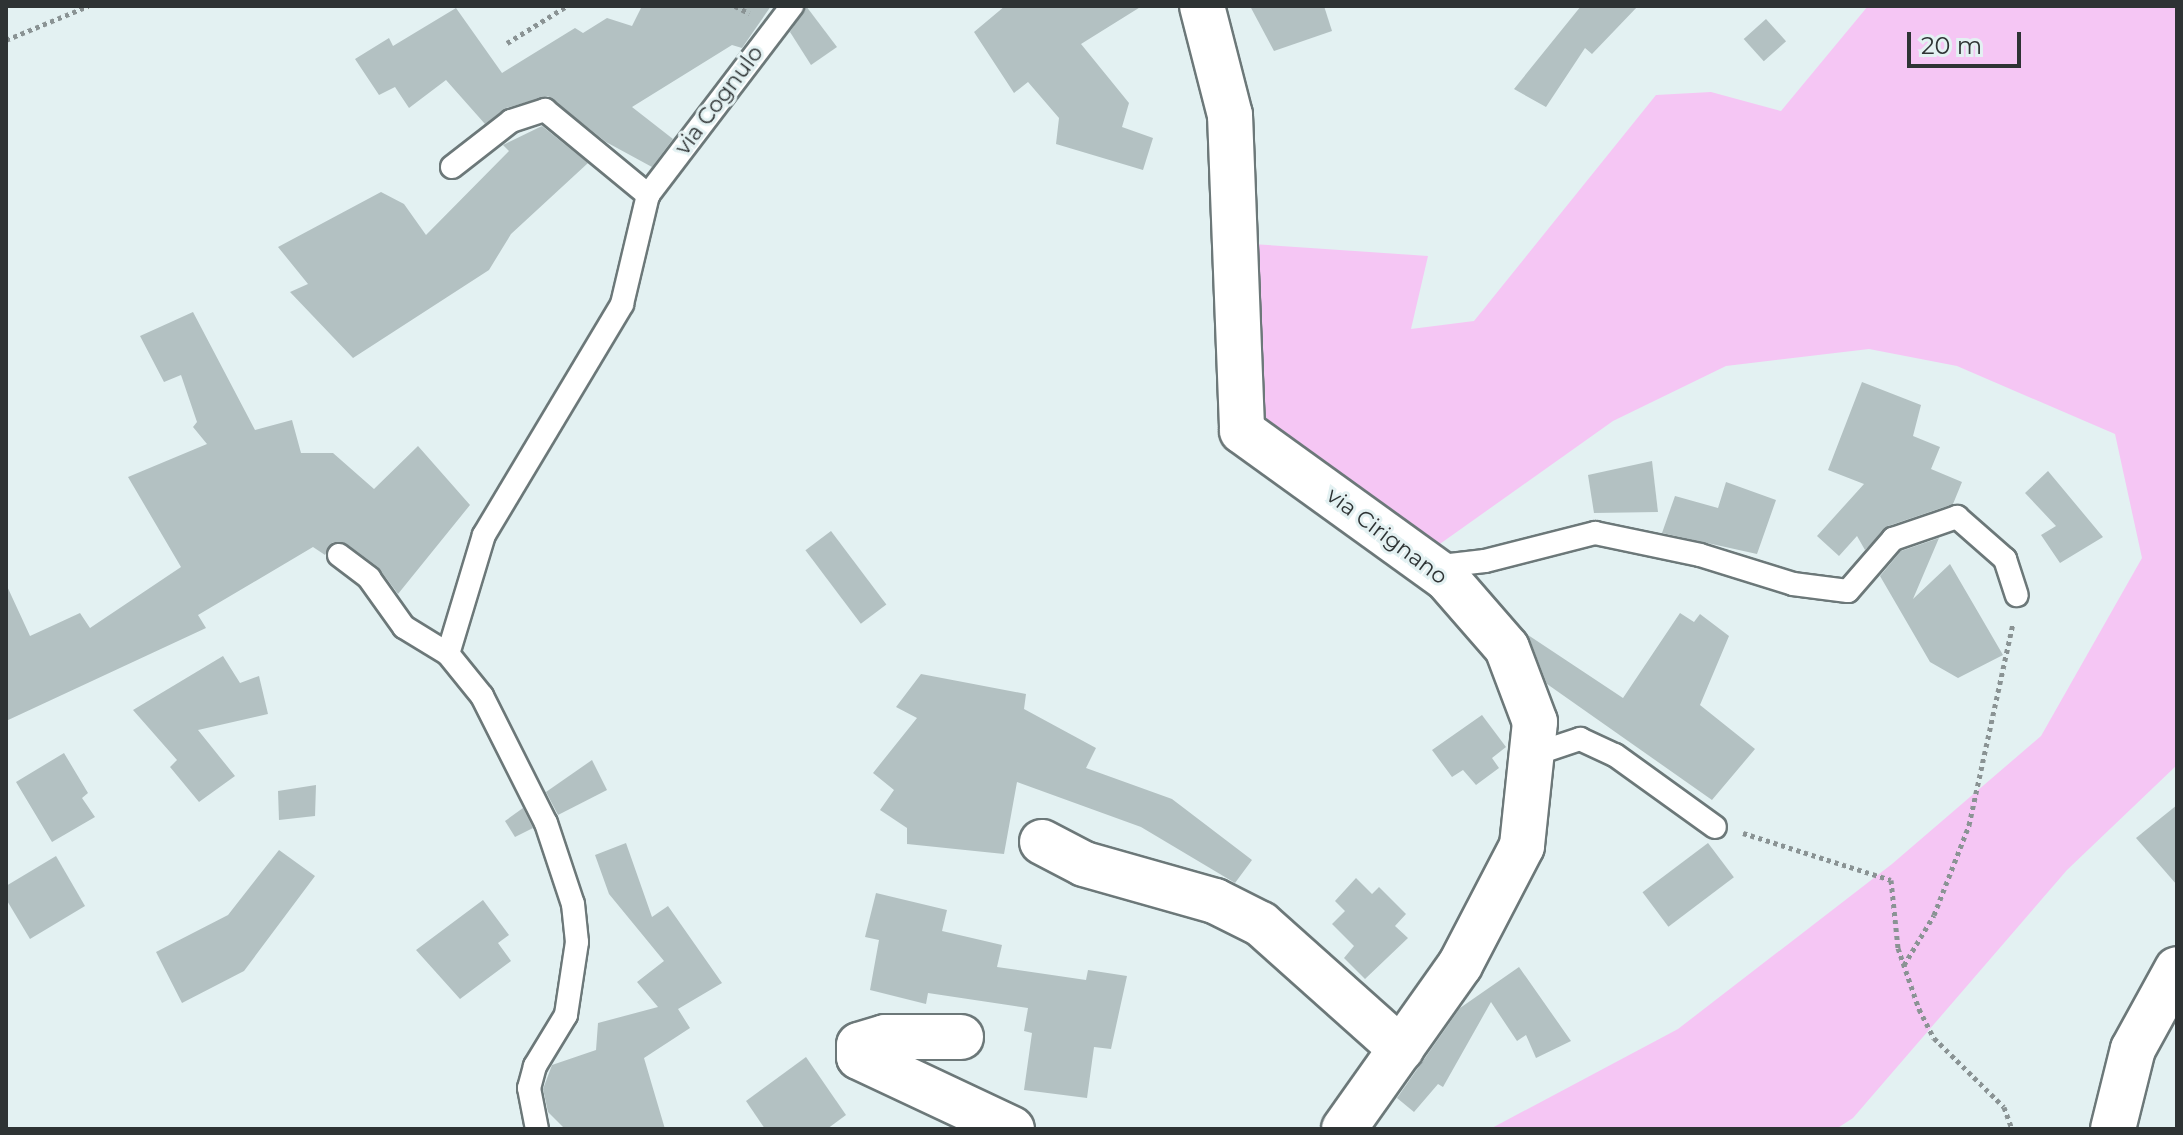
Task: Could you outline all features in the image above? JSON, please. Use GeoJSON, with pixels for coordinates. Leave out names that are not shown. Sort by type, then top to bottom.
{"type":"FeatureCollection","features":[{"type":"Feature","properties":{"kind":"street","name":"via Cirignano"},"geometry":{"type":"LineString","coordinates":[[1202,6],[1230,115],[1242,431],[1432,567],[1507,648],[1535,722],[1522,846],[1460,965],[1344,1129]]}},
{"type":"Feature","properties":{"kind":"street"},"geometry":{"type":"LineString","coordinates":[[1042,842],[1084,864],[1215,901],[1261,924],[1401,1049]]}},
{"type":"Feature","properties":{"kind":"street"},"geometry":{"type":"LineString","coordinates":[[2113,1129],[2133,1049],[2177,969]]}},
{"type":"Feature","properties":{"kind":"street"},"geometry":{"type":"LineString","coordinates":[[961,1037],[885,1037],[859,1045],[859,1057],[1012,1129]]}},
{"type":"Feature","properties":{"kind":"lane","name":"via Cognulo"},"geometry":{"type":"LineString","coordinates":[[648,195],[792,6]]}},
{"type":"Feature","properties":{"kind":"lane"},"geometry":{"type":"LineString","coordinates":[[448,654],[484,535],[622,304],[648,195],[545,110],[511,121],[452,167]]}},
{"type":"Feature","properties":{"kind":"lane"},"geometry":{"type":"LineString","coordinates":[[1432,567],[1485,561],[1595,533],[1700,555],[1793,584],[1848,591],[1893,539],[1957,517],[2005,559],[2017,595]]}},
{"type":"Feature","properties":{"kind":"lane"},"geometry":{"type":"LineString","coordinates":[[339,555],[369,578],[404,627],[448,654],[482,696],[515,757],[573,904],[577,942],[566,1015],[535,1066],[529,1088],[537,1129]]}},
{"type":"Feature","properties":{"kind":"lane"},"geometry":{"type":"LineString","coordinates":[[1532,755],[1580,739],[1615,755],[1715,827]]}},
{"type":"Feature","properties":{"kind":"path"},"geometry":{"type":"LineString","coordinates":[[6,40],[88,6]]}},
{"type":"Feature","properties":{"kind":"path"},"geometry":{"type":"LineString","coordinates":[[507,43],[567,6]]}},
{"type":"Feature","properties":{"kind":"path"},"geometry":{"type":"LineString","coordinates":[[1903,965],[1934,915],[1969,825],[2017,595]]}},
{"type":"Feature","properties":{"kind":"path"},"geometry":{"type":"LineString","coordinates":[[1715,827],[1804,849],[1891,880],[1903,965],[1934,1038],[2004,1107],[2012,1129]]}},
{"type":"Feature","properties":{"kind":"shaded area"},"geometry":{"type":"Polygon","coordinates":[[[1868,6],[2177,6],[2177,765],[2067,870],[1853,1118],[1836,1129],[1490,1129],[1678,1029],[1892,864],[2041,736],[2142,558],[2115,434],[1957,366],[1869,349],[1726,366],[1613,421],[1437,546],[1252,408],[1252,244],[1428,256],[1411,329],[1474,321],[1656,95],[1711,92],[1781,111],[1868,6]]]}},
{"type":"Feature","properties":{"kind":"building"},"geometry":{"type":"Polygon","coordinates":[[[642,6],[771,6],[742,48],[732,45],[632,107],[673,139],[652,167],[606,142],[548,96],[506,108],[485,124],[446,80],[409,108],[395,87],[379,95],[355,59],[389,38],[393,46],[456,8],[502,73],[575,28],[583,33],[607,18],[632,26],[642,6]]]}},
{"type":"Feature","properties":{"kind":"building"},"geometry":{"type":"Polygon","coordinates":[[[806,6],[837,47],[811,65],[790,32],[806,6]]]}},
{"type":"Feature","properties":{"kind":"building"},"geometry":{"type":"Polygon","coordinates":[[[1005,6],[1142,6],[1081,44],[1129,103],[1122,127],[1153,138],[1143,170],[1056,144],[1059,118],[1028,82],[1014,93],[974,32],[1005,6]]]}},
{"type":"Feature","properties":{"kind":"building"},"geometry":{"type":"Polygon","coordinates":[[[1250,6],[1324,6],[1332,31],[1274,51],[1250,6]]]}},
{"type":"Feature","properties":{"kind":"building"},"geometry":{"type":"Polygon","coordinates":[[[1581,6],[1638,6],[1592,54],[1585,48],[1546,107],[1514,89],[1581,6]]]}},
{"type":"Feature","properties":{"kind":"building"},"geometry":{"type":"Polygon","coordinates":[[[1766,19],[1786,41],[1764,61],[1744,39],[1766,19]]]}},
{"type":"Feature","properties":{"kind":"building"},"geometry":{"type":"Polygon","coordinates":[[[542,126],[588,163],[511,234],[489,270],[353,358],[290,292],[308,284],[278,247],[381,192],[404,204],[426,235],[509,151],[503,145],[542,126]]]}},
{"type":"Feature","properties":{"kind":"building"},"geometry":{"type":"Polygon","coordinates":[[[193,312],[255,430],[292,420],[301,453],[333,453],[374,489],[418,446],[470,505],[398,594],[378,567],[347,544],[333,542],[325,555],[313,547],[198,615],[206,628],[6,721],[6,584],[30,636],[80,613],[90,628],[181,567],[128,477],[207,444],[193,427],[197,422],[181,375],[164,382],[140,336],[193,312]]]}},
{"type":"Feature","properties":{"kind":"building"},"geometry":{"type":"Polygon","coordinates":[[[1862,382],[1921,405],[1913,436],[1940,447],[1931,469],[1962,482],[1953,504],[1888,526],[1865,550],[1857,536],[1839,556],[1817,536],[1864,484],[1828,470],[1862,382]]]}},
{"type":"Feature","properties":{"kind":"building"},"geometry":{"type":"Polygon","coordinates":[[[1652,461],[1658,512],[1594,513],[1588,475],[1652,461]]]}},
{"type":"Feature","properties":{"kind":"building"},"geometry":{"type":"Polygon","coordinates":[[[2048,471],[2103,537],[2060,563],[2041,535],[2056,526],[2025,493],[2048,471]]]}},
{"type":"Feature","properties":{"kind":"building"},"geometry":{"type":"Polygon","coordinates":[[[1726,482],[1776,500],[1757,554],[1662,533],[1675,496],[1718,508],[1726,482]]]}},
{"type":"Feature","properties":{"kind":"building"},"geometry":{"type":"Polygon","coordinates":[[[831,531],[886,604],[861,624],[805,550],[831,531]]]}},
{"type":"Feature","properties":{"kind":"building"},"geometry":{"type":"Polygon","coordinates":[[[1939,538],[1913,599],[1950,564],[2003,655],[1958,678],[1930,662],[1880,576],[1901,551],[1939,538]]]}},
{"type":"Feature","properties":{"kind":"building"},"geometry":{"type":"Polygon","coordinates":[[[1680,613],[1694,622],[1700,614],[1729,636],[1700,705],[1755,749],[1712,800],[1547,684],[1528,635],[1623,698],[1680,613]]]}},
{"type":"Feature","properties":{"kind":"building"},"geometry":{"type":"Polygon","coordinates":[[[223,656],[240,683],[259,676],[268,714],[198,730],[235,776],[199,802],[170,767],[177,760],[133,710],[223,656]]]}},
{"type":"Feature","properties":{"kind":"building"},"geometry":{"type":"Polygon","coordinates":[[[921,674],[1026,694],[1024,709],[1096,748],[1086,768],[1172,799],[1252,860],[1235,883],[1141,827],[1017,782],[1004,854],[907,844],[907,828],[880,810],[894,790],[873,773],[917,718],[896,707],[921,674]]]}},
{"type":"Feature","properties":{"kind":"building"},"geometry":{"type":"Polygon","coordinates":[[[1482,715],[1506,747],[1492,758],[1499,768],[1476,785],[1463,770],[1452,777],[1432,750],[1482,715]]]}},
{"type":"Feature","properties":{"kind":"building"},"geometry":{"type":"Polygon","coordinates":[[[64,753],[88,793],[82,798],[95,817],[52,842],[16,782],[64,753]]]}},
{"type":"Feature","properties":{"kind":"building"},"geometry":{"type":"Polygon","coordinates":[[[592,760],[607,790],[558,815],[546,792],[592,760]]]}},
{"type":"Feature","properties":{"kind":"building"},"geometry":{"type":"Polygon","coordinates":[[[316,785],[315,816],[279,820],[278,791],[316,785]]]}},
{"type":"Feature","properties":{"kind":"building"},"geometry":{"type":"Polygon","coordinates":[[[2177,805],[2177,885],[2136,838],[2177,805]]]}},
{"type":"Feature","properties":{"kind":"building"},"geometry":{"type":"Polygon","coordinates":[[[523,808],[533,828],[515,837],[505,821],[523,808]]]}},
{"type":"Feature","properties":{"kind":"building"},"geometry":{"type":"Polygon","coordinates":[[[626,843],[652,917],[668,906],[722,983],[678,1009],[690,1028],[644,1058],[665,1129],[565,1129],[548,1112],[543,1089],[552,1065],[596,1050],[598,1023],[658,1007],[637,982],[664,961],[609,894],[595,855],[626,843]]]}},
{"type":"Feature","properties":{"kind":"building"},"geometry":{"type":"Polygon","coordinates":[[[1708,843],[1734,877],[1668,927],[1643,892],[1708,843]]]}},
{"type":"Feature","properties":{"kind":"building"},"geometry":{"type":"Polygon","coordinates":[[[279,850],[315,876],[244,971],[182,1003],[156,952],[228,915],[279,850]]]}},
{"type":"Feature","properties":{"kind":"building"},"geometry":{"type":"Polygon","coordinates":[[[56,856],[85,906],[30,939],[6,899],[6,886],[56,856]]]}},
{"type":"Feature","properties":{"kind":"building"},"geometry":{"type":"Polygon","coordinates":[[[1356,878],[1372,894],[1379,887],[1406,914],[1395,926],[1408,938],[1365,979],[1344,958],[1354,946],[1332,924],[1345,911],[1335,901],[1356,878]]]}},
{"type":"Feature","properties":{"kind":"building"},"geometry":{"type":"Polygon","coordinates":[[[876,893],[947,910],[942,931],[1002,945],[997,967],[1086,980],[1088,970],[1127,976],[1111,1049],[1094,1047],[1087,1098],[1024,1090],[1032,1033],[1024,1031],[1028,1008],[928,993],[926,1004],[870,990],[879,940],[865,937],[876,893]]]}},
{"type":"Feature","properties":{"kind":"building"},"geometry":{"type":"Polygon","coordinates":[[[483,900],[509,935],[498,943],[511,961],[460,999],[416,950],[483,900]]]}},
{"type":"Feature","properties":{"kind":"building"},"geometry":{"type":"Polygon","coordinates":[[[1519,967],[1571,1041],[1536,1058],[1526,1035],[1517,1041],[1491,1002],[1443,1087],[1438,1084],[1414,1112],[1397,1098],[1460,1008],[1519,967]]]}},
{"type":"Feature","properties":{"kind":"building"},"geometry":{"type":"Polygon","coordinates":[[[806,1057],[846,1115],[827,1129],[765,1129],[746,1101],[806,1057]]]}}]}
